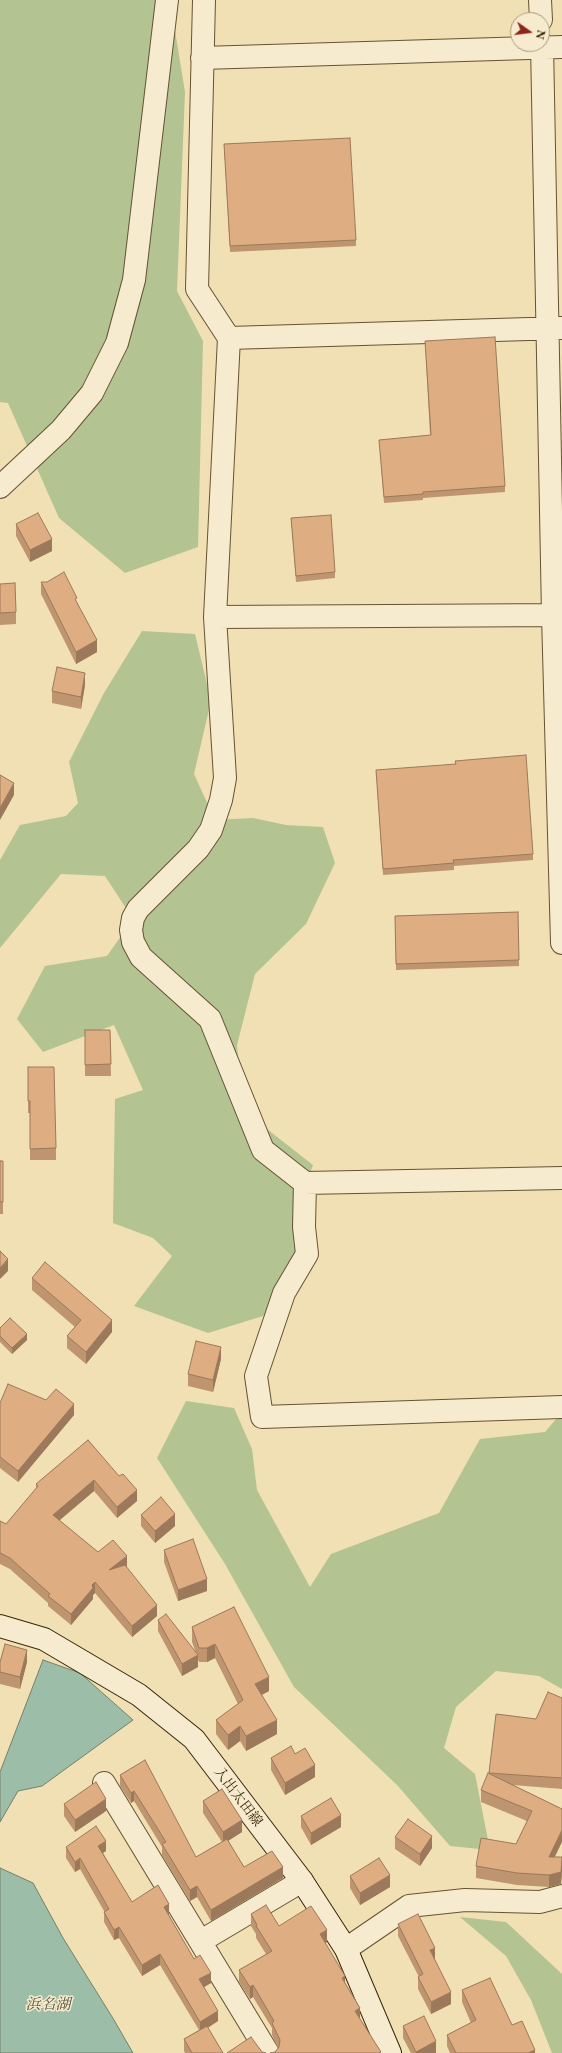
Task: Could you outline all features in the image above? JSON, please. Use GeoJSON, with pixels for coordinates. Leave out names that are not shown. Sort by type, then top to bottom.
{"type":"FeatureCollection","features":[{"type":"Feature","properties":{"kind":"street"},"geometry":{"type":"LineString","coordinates":[[0,487],[61,430],[92,393],[117,343],[134,280],[167,0]]}},
{"type":"Feature","properties":{"kind":"street"},"geometry":{"type":"LineString","coordinates":[[204,0],[197,289],[229,338],[215,617],[224,778],[219,806],[211,830],[198,849],[138,908],[133,918],[131,930],[133,942],[141,956],[210,1019],[263,1150],[305,1183],[562,1178]]}},
{"type":"Feature","properties":{"kind":"street"},"geometry":{"type":"LineString","coordinates":[[540,0],[541,12]]}},
{"type":"Feature","properties":{"kind":"street"},"geometry":{"type":"LineString","coordinates":[[202,58],[510,47]]}},
{"type":"Feature","properties":{"kind":"street"},"geometry":{"type":"LineString","coordinates":[[548,52],[555,328],[557,615],[562,943]]}},
{"type":"Feature","properties":{"kind":"street"},"geometry":{"type":"LineString","coordinates":[[229,338],[555,328]]}},
{"type":"Feature","properties":{"kind":"street"},"geometry":{"type":"LineString","coordinates":[[215,617],[557,615]]}},
{"type":"Feature","properties":{"kind":"street"},"geometry":{"type":"LineString","coordinates":[[305,1183],[304,1227],[307,1254],[284,1293],[256,1376],[262,1417],[562,1407]]}},
{"type":"Feature","properties":{"kind":"street","name":"入出太田線"},"geometry":{"type":"LineString","coordinates":[[0,1626],[44,1639],[139,1695],[194,1739],[302,1881],[346,1949],[390,2053]]}},
{"type":"Feature","properties":{"kind":"street"},"geometry":{"type":"LineString","coordinates":[[104,1783],[268,2053]]}},
{"type":"Feature","properties":{"kind":"street"},"geometry":{"type":"LineString","coordinates":[[201,1941],[302,1881]]}},
{"type":"Feature","properties":{"kind":"street"},"geometry":{"type":"LineString","coordinates":[[346,1949],[409,1906],[465,1900],[540,1902],[562,1896]]}},
{"type":"Feature","properties":{"kind":"shaded area"},"geometry":{"type":"Polygon","coordinates":[[[0,0],[170,0],[185,92],[177,291],[203,341],[198,547],[125,573],[59,518],[8,403],[0,402],[0,0]]]}},
{"type":"Feature","properties":{"kind":"shaded area"},"geometry":{"type":"Polygon","coordinates":[[[142,631],[195,634],[211,701],[194,774],[215,820],[253,818],[286,825],[323,827],[335,863],[306,924],[255,974],[237,1045],[242,1099],[263,1126],[313,1165],[296,1213],[296,1255],[263,1316],[208,1333],[134,1306],[172,1256],[153,1238],[113,1223],[115,1099],[143,1090],[114,1025],[43,1052],[17,1019],[45,966],[107,956],[133,919],[105,876],[61,874],[0,948],[0,860],[20,825],[66,816],[78,803],[69,762],[104,693],[142,631]]]}},
{"type":"Feature","properties":{"kind":"shaded area"},"geometry":{"type":"Polygon","coordinates":[[[186,1401],[234,1408],[252,1449],[257,1490],[310,1587],[331,1554],[439,1513],[480,1439],[545,1432],[562,1412],[562,1689],[539,1676],[496,1671],[456,1707],[444,1748],[475,1774],[490,1850],[450,1846],[397,1785],[294,1687],[225,1564],[157,1458],[186,1401]]]}},
{"type":"Feature","properties":{"kind":"shaded area"},"geometry":{"type":"Polygon","coordinates":[[[460,1917],[506,1922],[562,1974],[562,2053],[552,2053],[531,2000],[506,1956],[460,1917]]]}},
{"type":"Feature","properties":{"kind":"water"},"geometry":{"type":"Polygon","coordinates":[[[43,1660],[80,1673],[133,1720],[42,1786],[18,1791],[0,1822],[0,1772],[43,1660]]]}},
{"type":"Feature","properties":{"kind":"water","name":"浜名湖"},"geometry":{"type":"Polygon","coordinates":[[[0,1868],[33,1883],[63,1938],[133,2053],[0,2053],[0,1868]]]}},
{"type":"Feature","properties":{"kind":"building"},"geometry":{"type":"Polygon","coordinates":[[[350,138],[356,240],[230,246],[224,144],[350,138]]]}},
{"type":"Feature","properties":{"kind":"building"},"geometry":{"type":"Polygon","coordinates":[[[495,337],[505,486],[423,492],[423,494],[384,497],[379,440],[431,435],[425,341],[495,337]]]}},
{"type":"Feature","properties":{"kind":"building"},"geometry":{"type":"Polygon","coordinates":[[[38,513],[52,539],[30,550],[16,524],[38,513]]]}},
{"type":"Feature","properties":{"kind":"building"},"geometry":{"type":"Polygon","coordinates":[[[331,515],[335,572],[296,576],[291,518],[331,515]]]}},
{"type":"Feature","properties":{"kind":"building"},"geometry":{"type":"Polygon","coordinates":[[[64,572],[77,598],[75,599],[97,640],[76,652],[41,582],[47,582],[64,572]]]}},
{"type":"Feature","properties":{"kind":"building"},"geometry":{"type":"Polygon","coordinates":[[[15,583],[16,612],[0,613],[0,584],[15,583]]]}},
{"type":"Feature","properties":{"kind":"building"},"geometry":{"type":"Polygon","coordinates":[[[57,667],[85,673],[81,697],[52,691],[57,667]]]}},
{"type":"Feature","properties":{"kind":"building"},"geometry":{"type":"Polygon","coordinates":[[[526,755],[533,854],[453,860],[454,863],[383,869],[376,770],[456,764],[455,761],[526,755]]]}},
{"type":"Feature","properties":{"kind":"building"},"geometry":{"type":"Polygon","coordinates":[[[0,775],[14,783],[0,808],[0,775]]]}},
{"type":"Feature","properties":{"kind":"building"},"geometry":{"type":"Polygon","coordinates":[[[518,912],[519,960],[396,964],[395,916],[518,912]]]}},
{"type":"Feature","properties":{"kind":"building"},"geometry":{"type":"Polygon","coordinates":[[[85,1030],[110,1030],[111,1064],[85,1065],[85,1030]]]}},
{"type":"Feature","properties":{"kind":"building"},"geometry":{"type":"Polygon","coordinates":[[[28,1067],[54,1067],[56,1148],[30,1149],[28,1067]]]}},
{"type":"Feature","properties":{"kind":"building"},"geometry":{"type":"Polygon","coordinates":[[[0,1161],[3,1161],[3,1202],[0,1202],[0,1161]]]}},
{"type":"Feature","properties":{"kind":"building"},"geometry":{"type":"Polygon","coordinates":[[[0,1251],[8,1259],[0,1268],[0,1251]]]}},
{"type":"Feature","properties":{"kind":"building"},"geometry":{"type":"Polygon","coordinates":[[[45,1262],[112,1320],[86,1352],[67,1336],[81,1320],[32,1278],[45,1262]]]}},
{"type":"Feature","properties":{"kind":"building"},"geometry":{"type":"Polygon","coordinates":[[[10,1318],[27,1334],[12,1348],[0,1336],[0,1328],[10,1318]]]}},
{"type":"Feature","properties":{"kind":"building"},"geometry":{"type":"Polygon","coordinates":[[[196,1341],[221,1347],[213,1380],[188,1374],[196,1341]]]}},
{"type":"Feature","properties":{"kind":"building"},"geometry":{"type":"Polygon","coordinates":[[[8,1384],[46,1400],[56,1389],[74,1404],[18,1471],[0,1457],[0,1403],[8,1384]]]}},
{"type":"Feature","properties":{"kind":"building"},"geometry":{"type":"Polygon","coordinates":[[[88,1440],[119,1476],[123,1474],[137,1490],[117,1507],[94,1480],[53,1515],[98,1552],[113,1540],[127,1556],[109,1570],[125,1565],[157,1605],[132,1626],[95,1582],[92,1585],[93,1588],[71,1614],[48,1596],[50,1594],[10,1558],[0,1553],[0,1521],[6,1524],[38,1486],[36,1484],[88,1440]]]}},
{"type":"Feature","properties":{"kind":"building"},"geometry":{"type":"Polygon","coordinates":[[[161,1497],[175,1514],[155,1531],[141,1515],[161,1497]]]}},
{"type":"Feature","properties":{"kind":"building"},"geometry":{"type":"Polygon","coordinates":[[[193,1539],[207,1579],[178,1590],[164,1550],[193,1539]]]}},
{"type":"Feature","properties":{"kind":"building"},"geometry":{"type":"Polygon","coordinates":[[[234,1607],[269,1677],[255,1684],[277,1720],[246,1736],[240,1726],[228,1735],[216,1720],[243,1700],[215,1644],[207,1648],[199,1648],[192,1627],[234,1607]]]}},
{"type":"Feature","properties":{"kind":"building"},"geometry":{"type":"Polygon","coordinates":[[[166,1614],[198,1655],[182,1664],[158,1620],[166,1614]]]}},
{"type":"Feature","properties":{"kind":"building"},"geometry":{"type":"Polygon","coordinates":[[[5,1644],[27,1650],[20,1677],[0,1672],[0,1662],[5,1644]]]}},
{"type":"Feature","properties":{"kind":"building"},"geometry":{"type":"Polygon","coordinates":[[[548,1692],[562,1698],[562,1778],[489,1773],[496,1714],[536,1719],[548,1692]]]}},
{"type":"Feature","properties":{"kind":"building"},"geometry":{"type":"Polygon","coordinates":[[[291,1746],[295,1754],[305,1748],[315,1765],[285,1783],[271,1758],[291,1746]]]}},
{"type":"Feature","properties":{"kind":"building"},"geometry":{"type":"Polygon","coordinates":[[[145,1760],[196,1857],[227,1839],[244,1867],[272,1851],[283,1867],[211,1910],[197,1886],[190,1890],[162,1844],[166,1842],[134,1791],[131,1793],[120,1775],[145,1760]]]}},
{"type":"Feature","properties":{"kind":"building"},"geometry":{"type":"Polygon","coordinates":[[[488,1773],[562,1809],[562,1830],[549,1857],[562,1857],[561,1872],[549,1875],[517,1873],[476,1866],[481,1838],[516,1844],[532,1811],[481,1790],[488,1773]]]}},
{"type":"Feature","properties":{"kind":"building"},"geometry":{"type":"Polygon","coordinates":[[[96,1782],[106,1799],[75,1820],[64,1804],[96,1782]]]}},
{"type":"Feature","properties":{"kind":"building"},"geometry":{"type":"Polygon","coordinates":[[[222,1789],[242,1820],[223,1832],[203,1801],[222,1789]]]}},
{"type":"Feature","properties":{"kind":"building"},"geometry":{"type":"Polygon","coordinates":[[[331,1798],[341,1815],[311,1833],[301,1816],[331,1798]]]}},
{"type":"Feature","properties":{"kind":"building"},"geometry":{"type":"Polygon","coordinates":[[[408,1819],[432,1836],[420,1854],[395,1837],[408,1819]]]}},
{"type":"Feature","properties":{"kind":"building"},"geometry":{"type":"Polygon","coordinates":[[[96,1826],[106,1841],[98,1846],[132,1902],[158,1885],[169,1904],[164,1907],[194,1959],[200,1955],[211,1973],[199,1979],[218,2011],[200,2022],[160,1954],[142,1965],[119,1927],[114,1930],[104,1912],[109,1909],[80,1858],[75,1862],[66,1847],[96,1826]]]}},
{"type":"Feature","properties":{"kind":"building"},"geometry":{"type":"Polygon","coordinates":[[[379,1858],[390,1875],[360,1893],[350,1876],[379,1858]]]}},
{"type":"Feature","properties":{"kind":"building"},"geometry":{"type":"Polygon","coordinates":[[[266,1905],[279,1926],[311,1906],[327,1930],[320,1934],[345,1976],[342,1978],[360,2008],[355,2011],[381,2052],[270,2053],[275,2052],[279,2047],[280,2040],[272,2023],[274,2021],[253,1985],[250,1987],[239,1970],[272,1951],[256,1926],[257,1925],[251,1914],[266,1905]]]}},
{"type":"Feature","properties":{"kind":"building"},"geometry":{"type":"Polygon","coordinates":[[[418,1914],[435,1948],[430,1950],[451,1992],[431,2002],[418,1977],[423,1974],[398,1924],[418,1914]]]}},
{"type":"Feature","properties":{"kind":"building"},"geometry":{"type":"Polygon","coordinates":[[[490,1978],[512,2025],[522,2021],[535,2050],[528,2053],[456,2053],[447,2035],[476,2020],[462,1990],[490,1978]]]}},
{"type":"Feature","properties":{"kind":"building"},"geometry":{"type":"Polygon","coordinates":[[[424,2016],[436,2041],[416,2052],[403,2026],[424,2016]]]}},
{"type":"Feature","properties":{"kind":"building"},"geometry":{"type":"Polygon","coordinates":[[[207,2026],[223,2053],[192,2053],[184,2039],[207,2026]]]}},
{"type":"Feature","properties":{"kind":"building"},"geometry":{"type":"Polygon","coordinates":[[[251,2037],[262,2052],[266,2053],[227,2053],[251,2037]]]}}]}
